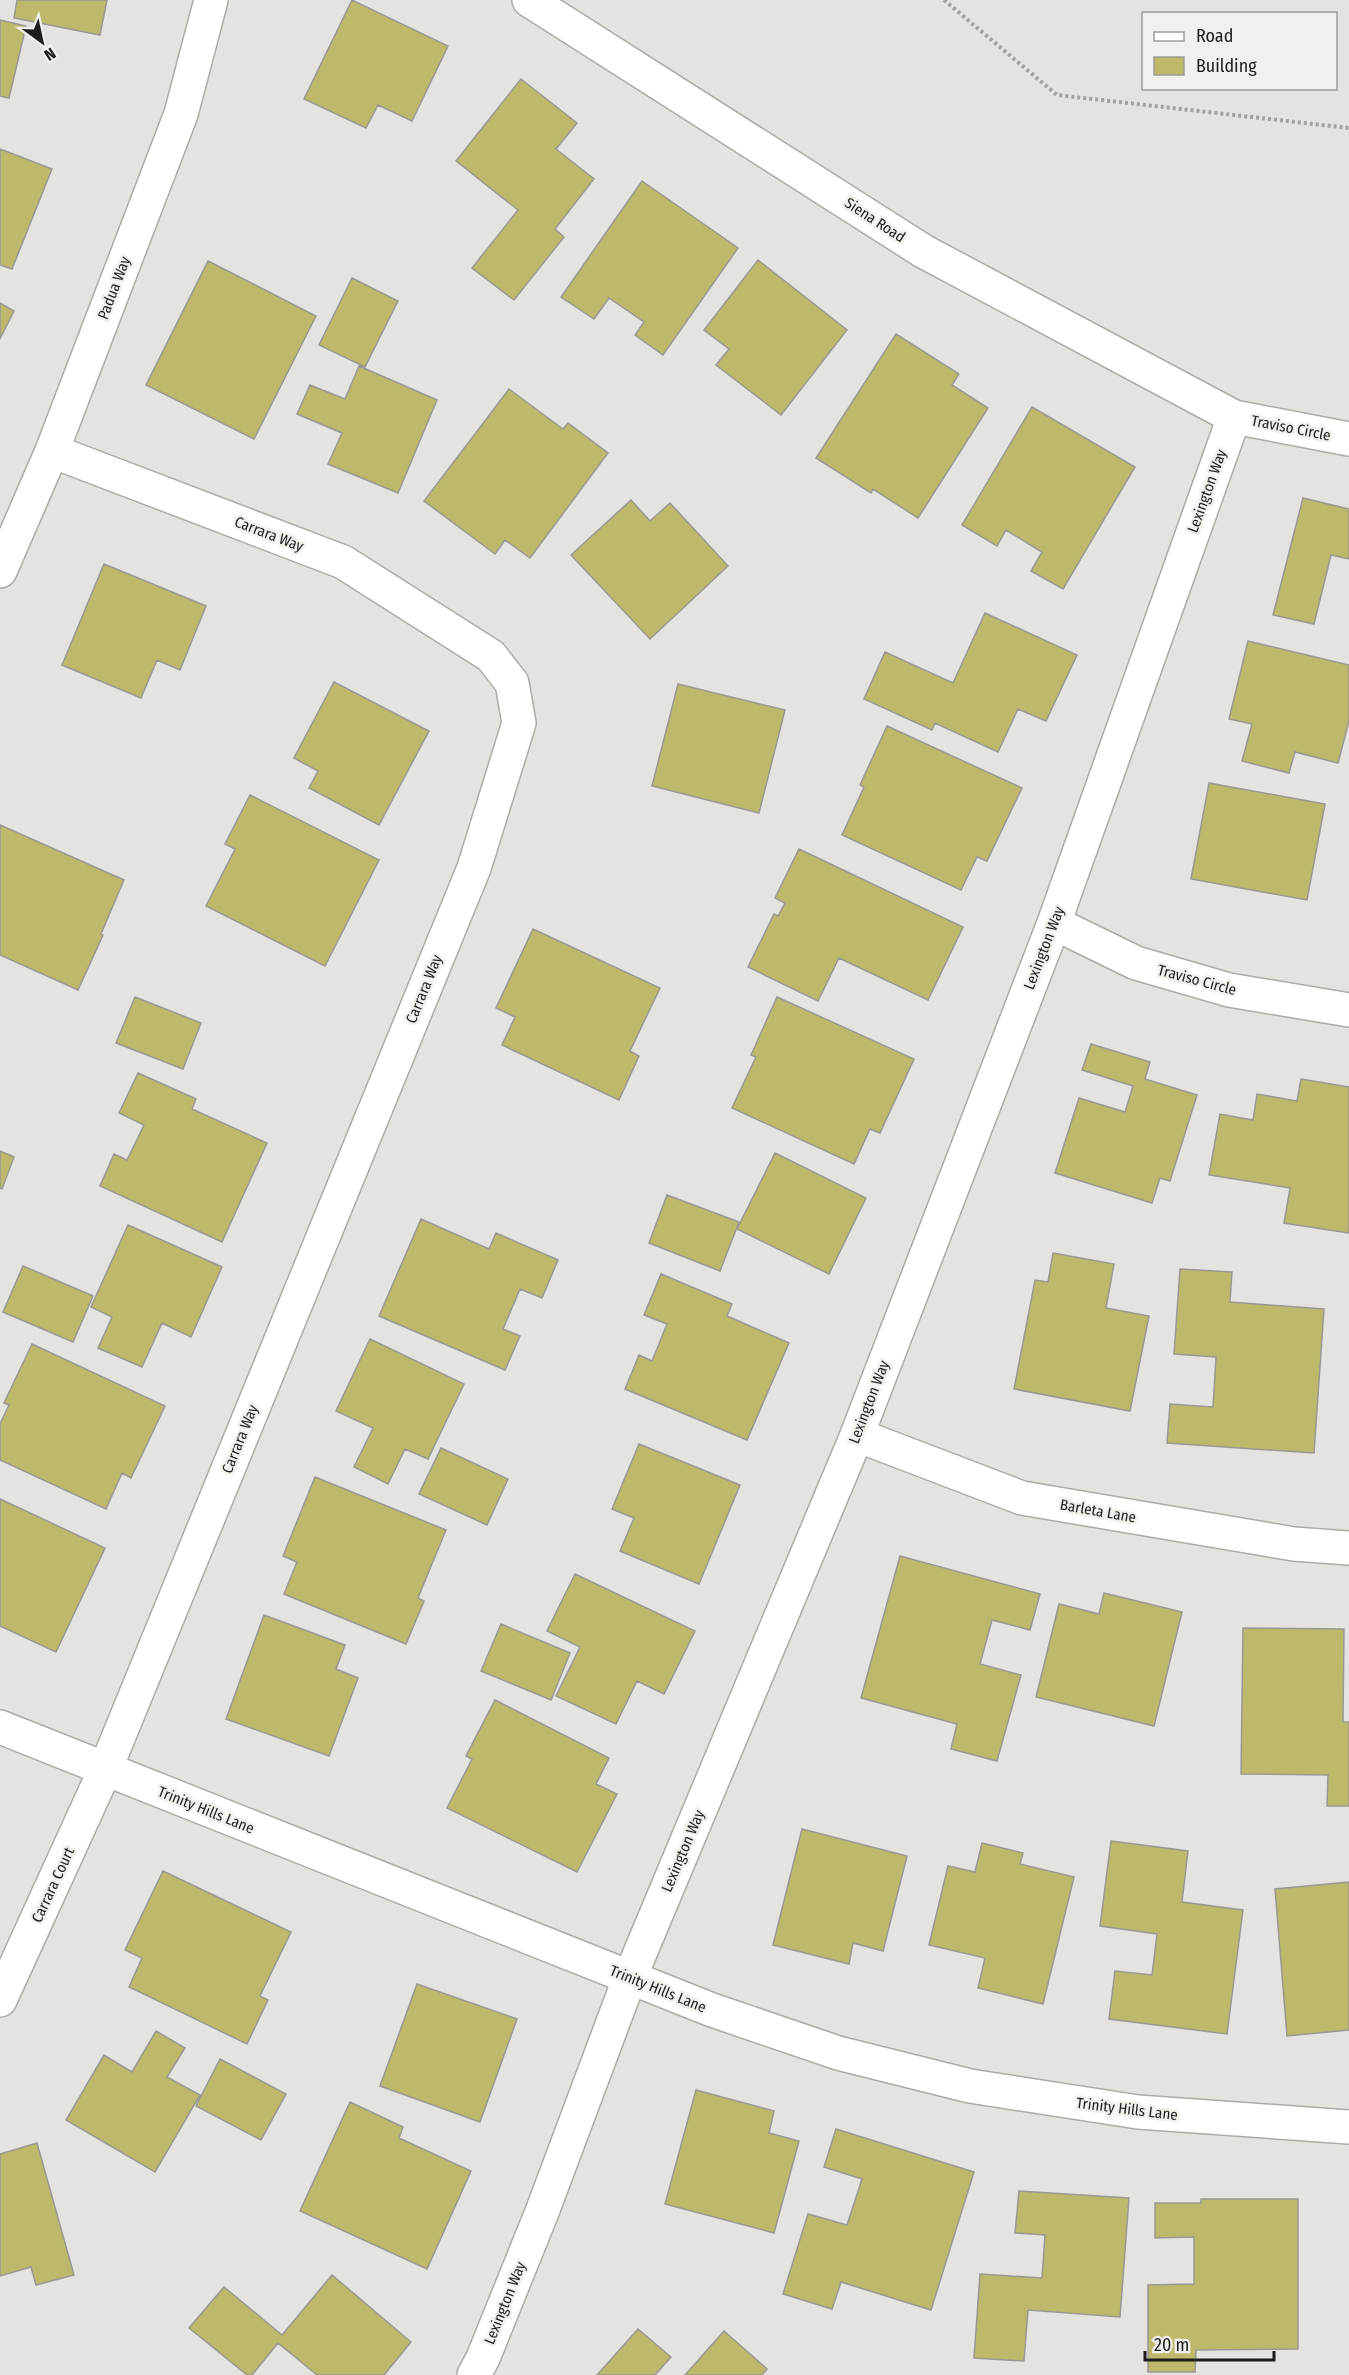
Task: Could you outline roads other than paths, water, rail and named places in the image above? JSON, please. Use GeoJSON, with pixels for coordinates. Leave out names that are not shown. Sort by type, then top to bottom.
{"type":"FeatureCollection","features":[{"type":"Feature","properties":{"kind":"street","name":"Padua Way"},"geometry":{"type":"LineString","coordinates":[[0,571],[52,451],[181,114],[211,0]]}},
{"type":"Feature","properties":{"kind":"street","name":"Siena Road"},"geometry":{"type":"LineString","coordinates":[[529,0],[923,251],[1234,417]]}},
{"type":"Feature","properties":{"kind":"street","name":"Traviso Circle"},"geometry":{"type":"LineString","coordinates":[[1234,417],[1349,439]]}},
{"type":"Feature","properties":{"kind":"street","name":"Lexington Way"},"geometry":{"type":"LineString","coordinates":[[474,2375],[542,2212],[630,1977],[857,1435],[1054,923],[1234,417]]}},
{"type":"Feature","properties":{"kind":"street","name":"Carrara Way"},"geometry":{"type":"LineString","coordinates":[[52,451],[343,562],[491,656],[512,683],[519,723],[474,868],[105,1770]]}},
{"type":"Feature","properties":{"kind":"street","name":"Traviso Circle"},"geometry":{"type":"LineString","coordinates":[[1054,923],[1136,963],[1229,990],[1349,1010]]}},
{"type":"Feature","properties":{"kind":"street","name":"Barleta Lane"},"geometry":{"type":"LineString","coordinates":[[857,1435],[1022,1498],[1294,1544],[1349,1548]]}},
{"type":"Feature","properties":{"kind":"street","name":"Trinity Hills Lane"},"geometry":{"type":"LineString","coordinates":[[0,1727],[712,2010],[838,2053],[970,2086],[1138,2112],[1349,2127]]}},
{"type":"Feature","properties":{"kind":"street","name":"Carrara Court"},"geometry":{"type":"LineString","coordinates":[[0,2000],[105,1770]]}}]}
